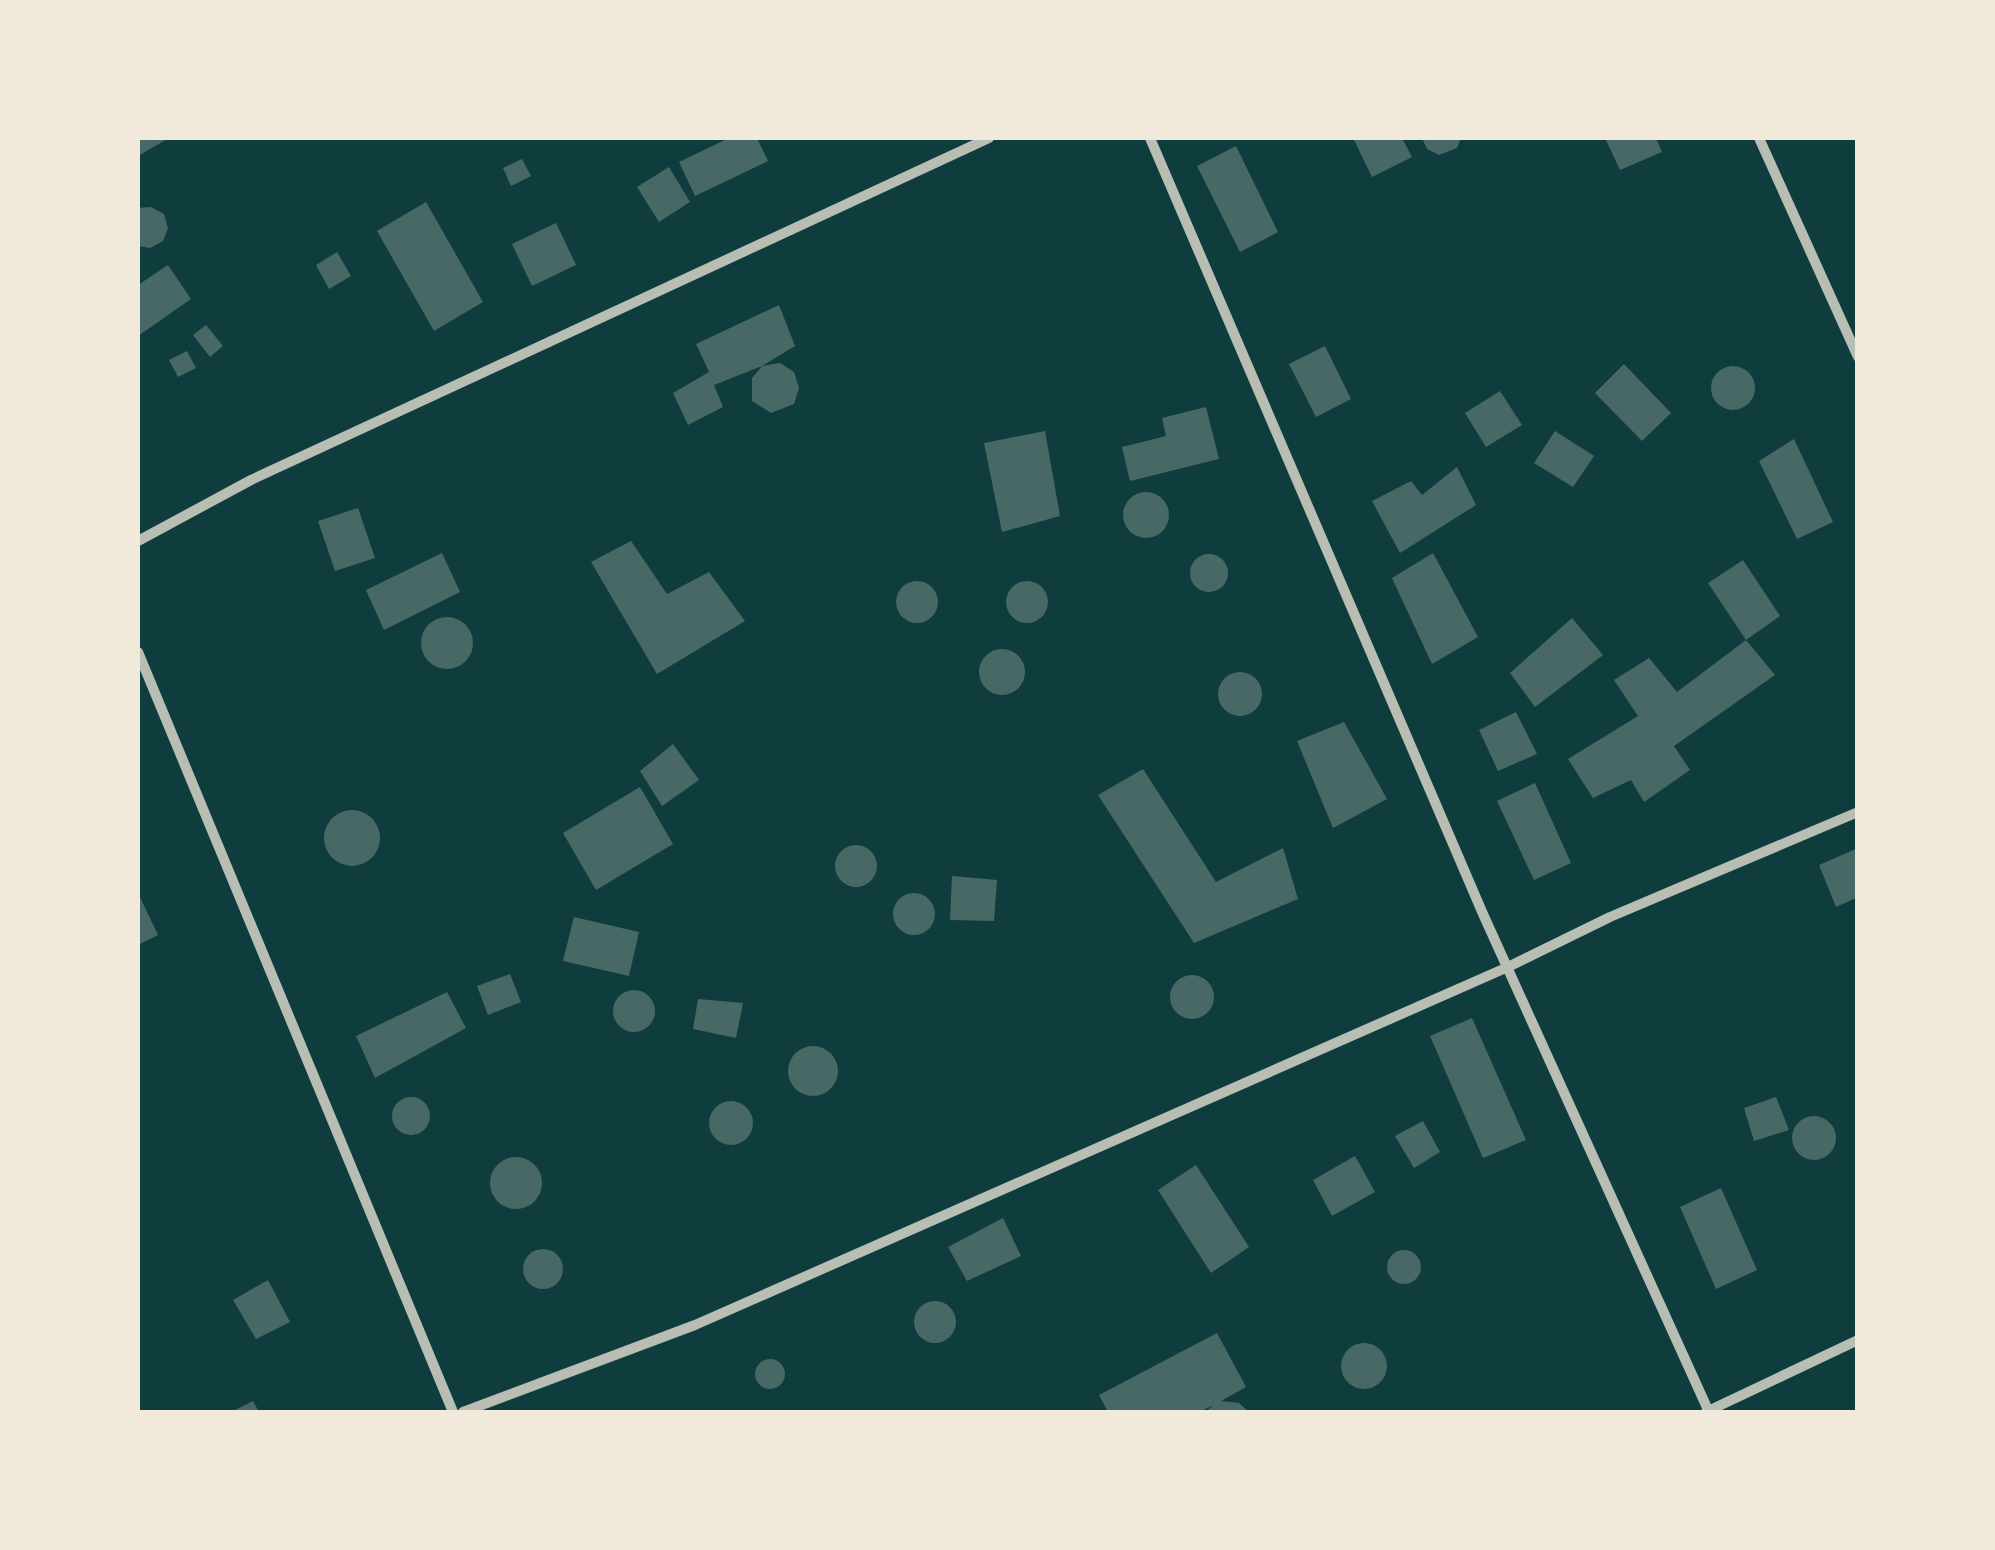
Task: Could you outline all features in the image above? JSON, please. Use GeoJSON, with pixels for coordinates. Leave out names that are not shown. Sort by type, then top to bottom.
{"type":"FeatureCollection","features":[{"type":"Feature","properties":{"kind":"street"},"geometry":{"type":"LineString","coordinates":[[138,541],[252,480],[989,138]]}},
{"type":"Feature","properties":{"kind":"street"},"geometry":{"type":"LineString","coordinates":[[1150,138],[1508,967],[1708,1412],[1858,1340]]}},
{"type":"Feature","properties":{"kind":"street"},"geometry":{"type":"LineString","coordinates":[[1759,138],[1858,357]]}},
{"type":"Feature","properties":{"kind":"street"},"geometry":{"type":"LineString","coordinates":[[138,652],[453,1412]]}},
{"type":"Feature","properties":{"kind":"street"},"geometry":{"type":"LineString","coordinates":[[463,1412],[695,1325],[1508,967],[1610,917],[1858,812]]}},
{"type":"Feature","properties":{"kind":"building"},"geometry":{"type":"Polygon","coordinates":[[[138,138],[169,138],[138,156],[138,138]]]}},
{"type":"Feature","properties":{"kind":"building"},"geometry":{"type":"Polygon","coordinates":[[[729,138],[757,138],[768,161],[695,196],[679,162],[729,138]]]}},
{"type":"Feature","properties":{"kind":"building"},"geometry":{"type":"Polygon","coordinates":[[[1353,138],[1402,138],[1412,157],[1372,177],[1353,138]]]}},
{"type":"Feature","properties":{"kind":"building"},"geometry":{"type":"Polygon","coordinates":[[[1422,138],[1461,138],[1457,148],[1439,155],[1427,149],[1422,138]]]}},
{"type":"Feature","properties":{"kind":"building"},"geometry":{"type":"Polygon","coordinates":[[[1605,138],[1656,138],[1662,152],[1620,170],[1605,138]]]}},
{"type":"Feature","properties":{"kind":"building"},"geometry":{"type":"Polygon","coordinates":[[[1236,146],[1278,232],[1240,252],[1197,166],[1236,146]]]}},
{"type":"Feature","properties":{"kind":"building"},"geometry":{"type":"Polygon","coordinates":[[[522,159],[531,176],[511,186],[503,168],[522,159]]]}},
{"type":"Feature","properties":{"kind":"building"},"geometry":{"type":"Polygon","coordinates":[[[669,167],[690,202],[659,222],[637,187],[669,167]]]}},
{"type":"Feature","properties":{"kind":"building"},"geometry":{"type":"Polygon","coordinates":[[[426,202],[483,302],[434,331],[377,231],[426,202]]]}},
{"type":"Feature","properties":{"kind":"building"},"geometry":{"type":"Polygon","coordinates":[[[151,207],[164,214],[168,228],[163,241],[150,248],[138,246],[138,208],[151,207]]]}},
{"type":"Feature","properties":{"kind":"building"},"geometry":{"type":"Polygon","coordinates":[[[556,223],[576,265],[532,286],[512,244],[556,223]]]}},
{"type":"Feature","properties":{"kind":"building"},"geometry":{"type":"Polygon","coordinates":[[[337,252],[351,276],[329,289],[316,265],[337,252]]]}},
{"type":"Feature","properties":{"kind":"building"},"geometry":{"type":"Polygon","coordinates":[[[168,265],[191,299],[138,336],[138,285],[168,265]]]}},
{"type":"Feature","properties":{"kind":"building"},"geometry":{"type":"Polygon","coordinates":[[[779,305],[795,346],[762,366],[714,385],[723,407],[688,425],[673,393],[709,372],[696,344],[779,305]]]}},
{"type":"Feature","properties":{"kind":"building"},"geometry":{"type":"Polygon","coordinates":[[[206,325],[223,346],[210,357],[193,335],[206,325]]]}},
{"type":"Feature","properties":{"kind":"building"},"geometry":{"type":"Polygon","coordinates":[[[1325,346],[1351,399],[1316,417],[1289,364],[1325,346]]]}},
{"type":"Feature","properties":{"kind":"building"},"geometry":{"type":"Polygon","coordinates":[[[187,351],[196,368],[178,377],[169,360],[187,351]]]}},
{"type":"Feature","properties":{"kind":"building"},"geometry":{"type":"Polygon","coordinates":[[[780,363],[794,372],[799,388],[794,404],[771,413],[752,401],[752,378],[762,366],[780,363]]]}},
{"type":"Feature","properties":{"kind":"building"},"geometry":{"type":"Polygon","coordinates":[[[1624,364],[1671,413],[1642,441],[1595,393],[1624,364]]]}},
{"type":"Feature","properties":{"kind":"building"},"geometry":{"type":"Polygon","coordinates":[[[1733,366],[1748,373],[1755,388],[1748,403],[1733,410],[1718,403],[1711,388],[1718,373],[1733,366]]]}},
{"type":"Feature","properties":{"kind":"building"},"geometry":{"type":"Polygon","coordinates":[[[1500,391],[1522,425],[1486,447],[1465,413],[1500,391]]]}},
{"type":"Feature","properties":{"kind":"building"},"geometry":{"type":"Polygon","coordinates":[[[1206,407],[1219,459],[1130,481],[1122,447],[1166,436],[1162,418],[1206,407]]]}},
{"type":"Feature","properties":{"kind":"building"},"geometry":{"type":"Polygon","coordinates":[[[1045,431],[1060,516],[1002,532],[984,443],[1045,431]]]}},
{"type":"Feature","properties":{"kind":"building"},"geometry":{"type":"Polygon","coordinates":[[[1555,431],[1594,456],[1573,487],[1534,463],[1555,431]]]}},
{"type":"Feature","properties":{"kind":"building"},"geometry":{"type":"Polygon","coordinates":[[[1794,439],[1833,522],[1797,539],[1759,461],[1794,439]]]}},
{"type":"Feature","properties":{"kind":"building"},"geometry":{"type":"Polygon","coordinates":[[[1457,467],[1476,505],[1400,553],[1372,501],[1411,481],[1422,495],[1457,467]]]}},
{"type":"Feature","properties":{"kind":"building"},"geometry":{"type":"Polygon","coordinates":[[[1146,492],[1162,499],[1169,515],[1162,531],[1146,538],[1130,531],[1123,515],[1130,499],[1146,492]]]}},
{"type":"Feature","properties":{"kind":"building"},"geometry":{"type":"Polygon","coordinates":[[[358,508],[375,558],[335,571],[318,521],[358,508]]]}},
{"type":"Feature","properties":{"kind":"building"},"geometry":{"type":"Polygon","coordinates":[[[631,541],[667,594],[709,572],[745,621],[657,674],[591,562],[631,541]]]}},
{"type":"Feature","properties":{"kind":"building"},"geometry":{"type":"Polygon","coordinates":[[[442,553],[460,592],[384,630],[366,590],[442,553]]]}},
{"type":"Feature","properties":{"kind":"building"},"geometry":{"type":"Polygon","coordinates":[[[1433,553],[1478,637],[1432,664],[1392,578],[1433,553]]]}},
{"type":"Feature","properties":{"kind":"building"},"geometry":{"type":"Polygon","coordinates":[[[1209,554],[1223,559],[1228,573],[1223,587],[1209,592],[1195,587],[1190,573],[1195,559],[1209,554]]]}},
{"type":"Feature","properties":{"kind":"building"},"geometry":{"type":"Polygon","coordinates":[[[1743,560],[1780,616],[1746,640],[1708,583],[1743,560]]]}},
{"type":"Feature","properties":{"kind":"building"},"geometry":{"type":"Polygon","coordinates":[[[917,581],[932,587],[938,602],[932,617],[917,623],[902,617],[896,602],[902,587],[917,581]]]}},
{"type":"Feature","properties":{"kind":"building"},"geometry":{"type":"Polygon","coordinates":[[[1027,581],[1042,587],[1048,602],[1042,617],[1027,623],[1012,617],[1006,602],[1012,587],[1027,581]]]}},
{"type":"Feature","properties":{"kind":"building"},"geometry":{"type":"Polygon","coordinates":[[[447,617],[465,625],[473,643],[465,661],[447,669],[429,661],[421,643],[429,625],[447,617]]]}},
{"type":"Feature","properties":{"kind":"building"},"geometry":{"type":"Polygon","coordinates":[[[1572,618],[1603,655],[1535,707],[1510,673],[1572,618]]]}},
{"type":"Feature","properties":{"kind":"building"},"geometry":{"type":"Polygon","coordinates":[[[1746,640],[1775,675],[1674,746],[1690,770],[1644,802],[1631,780],[1593,798],[1568,759],[1638,716],[1614,680],[1649,658],[1677,692],[1746,640]]]}},
{"type":"Feature","properties":{"kind":"building"},"geometry":{"type":"Polygon","coordinates":[[[1002,649],[1018,656],[1025,672],[1018,688],[1002,695],[986,688],[979,672],[986,656],[1002,649]]]}},
{"type":"Feature","properties":{"kind":"building"},"geometry":{"type":"Polygon","coordinates":[[[1240,672],[1256,678],[1262,694],[1256,710],[1240,716],[1224,710],[1218,694],[1224,678],[1240,672]]]}},
{"type":"Feature","properties":{"kind":"building"},"geometry":{"type":"Polygon","coordinates":[[[1516,712],[1537,754],[1498,771],[1479,730],[1516,712]]]}},
{"type":"Feature","properties":{"kind":"building"},"geometry":{"type":"Polygon","coordinates":[[[1344,722],[1387,799],[1333,828],[1297,741],[1344,722]]]}},
{"type":"Feature","properties":{"kind":"building"},"geometry":{"type":"Polygon","coordinates":[[[673,744],[699,780],[662,806],[640,771],[673,744]]]}},
{"type":"Feature","properties":{"kind":"building"},"geometry":{"type":"Polygon","coordinates":[[[1143,769],[1216,882],[1283,848],[1298,899],[1194,943],[1098,795],[1143,769]]]}},
{"type":"Feature","properties":{"kind":"building"},"geometry":{"type":"Polygon","coordinates":[[[1535,783],[1571,863],[1534,880],[1497,801],[1535,783]]]}},
{"type":"Feature","properties":{"kind":"building"},"geometry":{"type":"Polygon","coordinates":[[[640,787],[673,844],[596,890],[563,833],[640,787]]]}},
{"type":"Feature","properties":{"kind":"building"},"geometry":{"type":"Polygon","coordinates":[[[352,810],[372,818],[380,838],[372,858],[352,866],[332,858],[324,838],[332,818],[352,810]]]}},
{"type":"Feature","properties":{"kind":"building"},"geometry":{"type":"Polygon","coordinates":[[[856,845],[871,851],[877,866],[871,881],[856,887],[841,881],[835,866],[841,851],[856,845]]]}},
{"type":"Feature","properties":{"kind":"building"},"geometry":{"type":"Polygon","coordinates":[[[1858,848],[1858,897],[1836,907],[1819,865],[1858,848]]]}},
{"type":"Feature","properties":{"kind":"building"},"geometry":{"type":"Polygon","coordinates":[[[952,876],[997,880],[994,921],[950,920],[952,876]]]}},
{"type":"Feature","properties":{"kind":"building"},"geometry":{"type":"Polygon","coordinates":[[[138,893],[158,935],[138,945],[138,893]]]}},
{"type":"Feature","properties":{"kind":"building"},"geometry":{"type":"Polygon","coordinates":[[[914,893],[929,899],[935,914],[929,929],[914,935],[899,929],[893,914],[899,899],[914,893]]]}},
{"type":"Feature","properties":{"kind":"building"},"geometry":{"type":"Polygon","coordinates":[[[574,917],[639,932],[629,976],[563,961],[574,917]]]}},
{"type":"Feature","properties":{"kind":"building"},"geometry":{"type":"Polygon","coordinates":[[[510,974],[521,1002],[488,1015],[477,986],[510,974]]]}},
{"type":"Feature","properties":{"kind":"building"},"geometry":{"type":"Polygon","coordinates":[[[1192,975],[1208,981],[1214,997],[1208,1013],[1192,1019],[1176,1013],[1170,997],[1176,981],[1192,975]]]}},
{"type":"Feature","properties":{"kind":"building"},"geometry":{"type":"Polygon","coordinates":[[[634,990],[649,996],[655,1011],[649,1026],[634,1032],[619,1026],[613,1011],[619,996],[634,990]]]}},
{"type":"Feature","properties":{"kind":"building"},"geometry":{"type":"Polygon","coordinates":[[[447,992],[466,1028],[375,1078],[356,1036],[447,992]]]}},
{"type":"Feature","properties":{"kind":"building"},"geometry":{"type":"Polygon","coordinates":[[[698,999],[743,1003],[736,1038],[693,1029],[698,999]]]}},
{"type":"Feature","properties":{"kind":"building"},"geometry":{"type":"Polygon","coordinates":[[[1472,1018],[1526,1140],[1483,1158],[1430,1036],[1472,1018]]]}},
{"type":"Feature","properties":{"kind":"building"},"geometry":{"type":"Polygon","coordinates":[[[813,1046],[831,1053],[838,1071],[831,1089],[813,1096],[795,1089],[788,1071],[795,1053],[813,1046]]]}},
{"type":"Feature","properties":{"kind":"building"},"geometry":{"type":"Polygon","coordinates":[[[411,1097],[424,1103],[430,1116],[424,1129],[411,1135],[398,1129],[392,1116],[398,1103],[411,1097]]]}},
{"type":"Feature","properties":{"kind":"building"},"geometry":{"type":"Polygon","coordinates":[[[1776,1097],[1789,1130],[1754,1141],[1744,1108],[1776,1097]]]}},
{"type":"Feature","properties":{"kind":"building"},"geometry":{"type":"Polygon","coordinates":[[[731,1101],[747,1107],[753,1123],[747,1139],[731,1145],[715,1139],[709,1123],[715,1107],[731,1101]]]}},
{"type":"Feature","properties":{"kind":"building"},"geometry":{"type":"Polygon","coordinates":[[[1814,1116],[1830,1122],[1836,1138],[1830,1154],[1814,1160],[1798,1154],[1792,1138],[1798,1122],[1814,1116]]]}},
{"type":"Feature","properties":{"kind":"building"},"geometry":{"type":"Polygon","coordinates":[[[1423,1121],[1440,1152],[1414,1168],[1395,1136],[1423,1121]]]}},
{"type":"Feature","properties":{"kind":"building"},"geometry":{"type":"Polygon","coordinates":[[[1355,1156],[1375,1192],[1332,1216],[1313,1180],[1355,1156]]]}},
{"type":"Feature","properties":{"kind":"building"},"geometry":{"type":"Polygon","coordinates":[[[516,1157],[534,1165],[542,1183],[534,1201],[516,1209],[498,1201],[490,1183],[498,1165],[516,1157]]]}},
{"type":"Feature","properties":{"kind":"building"},"geometry":{"type":"Polygon","coordinates":[[[1196,1165],[1249,1247],[1211,1273],[1158,1190],[1196,1165]]]}},
{"type":"Feature","properties":{"kind":"building"},"geometry":{"type":"Polygon","coordinates":[[[1721,1188],[1757,1270],[1716,1289],[1680,1207],[1721,1188]]]}},
{"type":"Feature","properties":{"kind":"building"},"geometry":{"type":"Polygon","coordinates":[[[1003,1218],[1021,1256],[967,1281],[948,1247],[1003,1218]]]}},
{"type":"Feature","properties":{"kind":"building"},"geometry":{"type":"Polygon","coordinates":[[[543,1249],[557,1255],[563,1269],[557,1283],[543,1289],[529,1283],[523,1269],[529,1255],[543,1249]]]}},
{"type":"Feature","properties":{"kind":"building"},"geometry":{"type":"Polygon","coordinates":[[[1404,1250],[1416,1255],[1421,1267],[1416,1279],[1404,1284],[1392,1279],[1387,1267],[1392,1255],[1404,1250]]]}},
{"type":"Feature","properties":{"kind":"building"},"geometry":{"type":"Polygon","coordinates":[[[268,1280],[290,1322],[256,1339],[233,1300],[268,1280]]]}},
{"type":"Feature","properties":{"kind":"building"},"geometry":{"type":"Polygon","coordinates":[[[935,1301],[950,1307],[956,1322],[950,1337],[935,1343],[920,1337],[914,1322],[920,1307],[935,1301]]]}},
{"type":"Feature","properties":{"kind":"building"},"geometry":{"type":"Polygon","coordinates":[[[1217,1333],[1246,1387],[1221,1401],[1239,1403],[1249,1412],[1205,1412],[1214,1405],[1199,1412],[1108,1412],[1099,1395],[1217,1333]]]}},
{"type":"Feature","properties":{"kind":"building"},"geometry":{"type":"Polygon","coordinates":[[[1364,1343],[1381,1349],[1387,1366],[1381,1383],[1364,1389],[1347,1383],[1341,1366],[1347,1349],[1364,1343]]]}},
{"type":"Feature","properties":{"kind":"building"},"geometry":{"type":"Polygon","coordinates":[[[770,1359],[781,1363],[785,1374],[781,1385],[770,1389],[759,1385],[755,1374],[759,1363],[770,1359]]]}},
{"type":"Feature","properties":{"kind":"building"},"geometry":{"type":"Polygon","coordinates":[[[253,1401],[259,1412],[231,1412],[253,1401]]]}}]}
